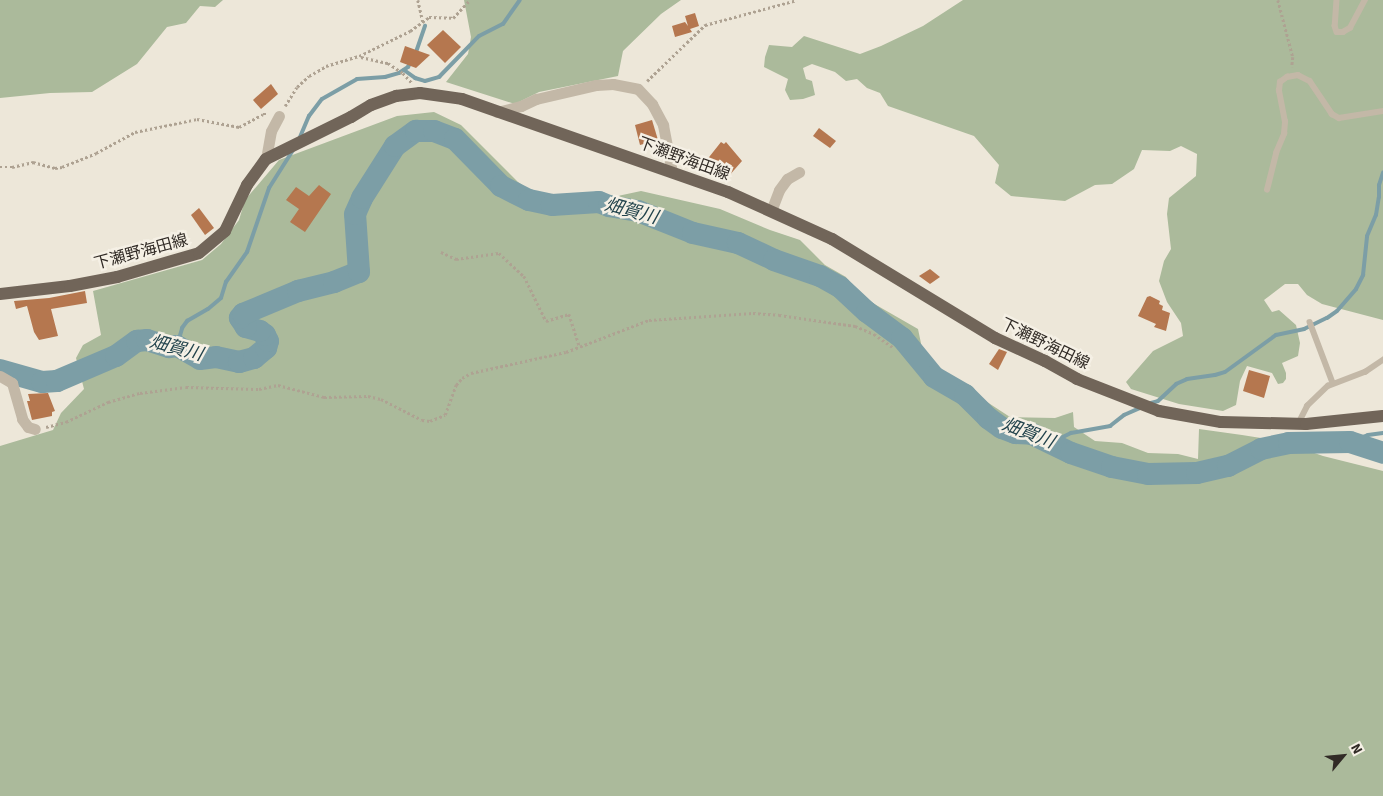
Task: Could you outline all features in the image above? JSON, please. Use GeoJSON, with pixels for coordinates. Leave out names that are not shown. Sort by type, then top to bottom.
{"type":"FeatureCollection","features":[{"type":"Feature","properties":{"kind":"main road","name":"下瀬野海田線"},"geometry":{"type":"LineString","coordinates":[[0,294],[70,286],[117,277],[199,253],[225,231],[242,193],[266,158],[316,135],[383,99],[420,93],[462,99],[728,192],[832,239],[995,338],[1077,379],[1159,412],[1221,422],[1298,424],[1383,416]]}},
{"type":"Feature","properties":{"kind":"street"},"geometry":{"type":"LineString","coordinates":[[497,112],[521,106],[536,99],[596,85],[613,84],[638,89],[652,104],[662,124],[672,172]]}},
{"type":"Feature","properties":{"kind":"street"},"geometry":{"type":"LineString","coordinates":[[266,158],[271,131],[279,116]]}},
{"type":"Feature","properties":{"kind":"street"},"geometry":{"type":"LineString","coordinates":[[771,211],[779,190],[787,179],[799,172]]}},
{"type":"Feature","properties":{"kind":"street"},"geometry":{"type":"LineString","coordinates":[[0,376],[12,383],[22,419],[28,428],[35,430]]}},
{"type":"Feature","properties":{"kind":"lane"},"geometry":{"type":"LineString","coordinates":[[1337,0],[1335,26],[1337,32],[1343,32],[1350,28],[1365,0]]}},
{"type":"Feature","properties":{"kind":"lane"},"geometry":{"type":"LineString","coordinates":[[1267,190],[1276,153],[1284,134],[1285,122],[1279,91],[1280,82],[1287,77],[1298,75],[1310,81],[1332,114],[1339,118],[1383,111]]}},
{"type":"Feature","properties":{"kind":"lane"},"geometry":{"type":"LineString","coordinates":[[1310,322],[1333,383]]}},
{"type":"Feature","properties":{"kind":"lane"},"geometry":{"type":"LineString","coordinates":[[1298,424],[1307,406],[1318,394],[1333,383],[1356,376],[1383,360]]}},
{"type":"Feature","properties":{"kind":"path"},"geometry":{"type":"LineString","coordinates":[[418,0],[423,21]]}},
{"type":"Feature","properties":{"kind":"path"},"geometry":{"type":"LineString","coordinates":[[0,167],[12,167],[33,162],[55,168],[62,167],[96,153],[135,132],[160,128],[190,119],[239,127],[263,114],[279,116],[297,87],[309,76],[326,66],[359,56],[410,31],[423,21],[435,16],[453,18],[470,0]]}},
{"type":"Feature","properties":{"kind":"path"},"geometry":{"type":"LineString","coordinates":[[638,89],[705,25],[797,0]]}},
{"type":"Feature","properties":{"kind":"path"},"geometry":{"type":"LineString","coordinates":[[1278,0],[1293,57],[1292,66],[1287,77]]}},
{"type":"Feature","properties":{"kind":"path"},"geometry":{"type":"LineString","coordinates":[[359,56],[393,66],[420,93]]}},
{"type":"Feature","properties":{"kind":"path"},"geometry":{"type":"LineString","coordinates":[[441,252],[456,259],[500,253],[524,276],[546,321],[569,314],[580,347]]}},
{"type":"Feature","properties":{"kind":"path"},"geometry":{"type":"LineString","coordinates":[[35,430],[66,422],[108,402],[140,393],[186,387],[260,389],[278,384],[324,397],[368,396],[381,399],[422,420],[430,421],[445,415],[449,409],[452,390],[462,378],[471,373],[534,360],[580,347],[649,320],[753,313],[855,326],[874,334],[894,348]]}},
{"type":"Feature","properties":{"kind":"green space"},"geometry":{"type":"Polygon","coordinates":[[[0,0],[223,0],[215,7],[200,6],[186,23],[167,27],[137,64],[92,92],[50,93],[0,98],[0,0]]]}},
{"type":"Feature","properties":{"kind":"green space"},"geometry":{"type":"Polygon","coordinates":[[[464,0],[681,0],[661,14],[623,51],[618,76],[539,92],[515,104],[446,82],[468,54],[471,37],[464,0]]]}},
{"type":"Feature","properties":{"kind":"green space"},"geometry":{"type":"Polygon","coordinates":[[[963,0],[1383,0],[1383,320],[1322,304],[1307,295],[1298,284],[1285,284],[1264,300],[1272,312],[1279,310],[1296,325],[1300,343],[1298,356],[1282,363],[1286,373],[1286,379],[1283,383],[1278,384],[1272,373],[1247,366],[1240,381],[1236,405],[1223,411],[1179,404],[1131,389],[1126,382],[1153,351],[1183,336],[1181,323],[1167,302],[1159,281],[1164,261],[1171,249],[1167,214],[1169,198],[1196,176],[1197,154],[1181,146],[1170,151],[1142,150],[1134,169],[1112,184],[1095,185],[1065,201],[1011,196],[995,183],[999,165],[974,136],[888,106],[880,93],[867,88],[857,79],[846,81],[835,72],[812,64],[803,68],[806,79],[812,81],[815,95],[803,99],[790,100],[785,90],[788,79],[764,67],[769,45],[792,47],[804,36],[860,54],[923,26],[963,0]]]}},
{"type":"Feature","properties":{"kind":"green space"},"geometry":{"type":"Polygon","coordinates":[[[434,112],[461,125],[518,182],[543,199],[613,197],[641,191],[720,209],[770,230],[800,240],[825,265],[846,277],[857,294],[918,329],[922,348],[930,364],[955,386],[984,400],[1010,417],[1055,418],[1073,412],[1074,427],[1095,441],[1122,443],[1148,453],[1178,454],[1198,459],[1199,429],[1280,441],[1323,456],[1383,471],[1383,796],[0,796],[0,446],[53,430],[61,413],[84,389],[76,358],[83,345],[101,335],[93,291],[202,260],[221,244],[239,220],[245,200],[279,160],[397,116],[434,112]]]}},
{"type":"Feature","properties":{"kind":"building"},"geometry":{"type":"Polygon","coordinates":[[[695,13],[699,26],[690,29],[692,32],[675,37],[672,26],[685,22],[688,26],[685,16],[695,13]]]}},
{"type":"Feature","properties":{"kind":"building"},"geometry":{"type":"Polygon","coordinates":[[[443,30],[461,47],[445,63],[427,45],[443,30]]]}},
{"type":"Feature","properties":{"kind":"building"},"geometry":{"type":"Polygon","coordinates":[[[405,46],[430,55],[416,68],[400,62],[405,46]]]}},
{"type":"Feature","properties":{"kind":"building"},"geometry":{"type":"Polygon","coordinates":[[[271,84],[278,94],[261,109],[253,100],[271,84]]]}},
{"type":"Feature","properties":{"kind":"building"},"geometry":{"type":"Polygon","coordinates":[[[652,120],[658,140],[640,145],[635,125],[652,120]]]}},
{"type":"Feature","properties":{"kind":"building"},"geometry":{"type":"Polygon","coordinates":[[[819,128],[836,141],[830,148],[813,136],[819,128]]]}},
{"type":"Feature","properties":{"kind":"building"},"geometry":{"type":"Polygon","coordinates":[[[721,142],[724,144],[726,142],[742,161],[728,177],[718,168],[712,174],[702,166],[721,142]]]}},
{"type":"Feature","properties":{"kind":"building"},"geometry":{"type":"Polygon","coordinates":[[[319,185],[331,194],[305,232],[290,222],[299,209],[286,200],[296,187],[309,196],[319,185]]]}},
{"type":"Feature","properties":{"kind":"building"},"geometry":{"type":"Polygon","coordinates":[[[199,208],[214,228],[205,235],[191,215],[199,208]]]}},
{"type":"Feature","properties":{"kind":"building"},"geometry":{"type":"Polygon","coordinates":[[[930,269],[940,277],[930,284],[919,276],[930,269]]]}},
{"type":"Feature","properties":{"kind":"building"},"geometry":{"type":"Polygon","coordinates":[[[85,291],[87,303],[51,309],[58,336],[39,340],[34,332],[27,306],[16,309],[14,301],[49,298],[85,291]]]}},
{"type":"Feature","properties":{"kind":"building"},"geometry":{"type":"Polygon","coordinates":[[[1150,296],[1160,301],[1159,304],[1163,306],[1162,310],[1170,313],[1166,331],[1154,327],[1156,324],[1138,316],[1147,297],[1150,296]]]}},
{"type":"Feature","properties":{"kind":"building"},"geometry":{"type":"Polygon","coordinates":[[[999,349],[1007,352],[998,370],[989,364],[999,349]]]}},
{"type":"Feature","properties":{"kind":"building"},"geometry":{"type":"Polygon","coordinates":[[[1249,370],[1270,376],[1264,398],[1243,391],[1249,370]]]}},
{"type":"Feature","properties":{"kind":"building"},"geometry":{"type":"Polygon","coordinates":[[[48,393],[55,411],[52,412],[52,416],[32,420],[27,401],[30,401],[28,394],[48,393]]]}},
{"type":"Feature","properties":{"kind":"waterway"},"geometry":{"type":"LineString","coordinates":[[404,70],[415,78],[425,81],[439,77],[479,36],[503,24],[520,0]]}},
{"type":"Feature","properties":{"kind":"waterway"},"geometry":{"type":"LineString","coordinates":[[415,55],[425,26]]}},
{"type":"Feature","properties":{"kind":"waterway"},"geometry":{"type":"LineString","coordinates":[[300,137],[309,116],[322,99],[357,79],[385,77],[399,73],[408,67],[411,61]]}},
{"type":"Feature","properties":{"kind":"waterway","name":"畑賀川"},"geometry":{"type":"LineString","coordinates":[[0,370],[42,382],[57,381],[116,356],[137,341],[147,340],[169,347],[177,346],[200,359],[216,357],[239,362],[254,358],[266,348],[268,341],[260,331],[246,327],[240,318],[243,314],[298,291],[334,282],[359,272],[355,214],[362,198],[395,146],[416,131],[434,131],[455,139],[501,186],[529,200],[552,205],[599,202],[609,206],[638,211],[693,233],[738,243],[774,260],[820,276],[840,287],[867,312],[902,338],[934,377],[965,395],[988,418],[1002,428],[1015,433],[1032,434],[1071,453],[1112,467],[1148,474],[1197,473],[1228,466],[1261,449],[1289,443],[1350,442],[1383,453]]}},
{"type":"Feature","properties":{"kind":"waterway"},"geometry":{"type":"LineString","coordinates":[[177,346],[182,328],[187,321],[208,309],[221,298],[226,282],[247,252],[269,188],[293,150]]}},
{"type":"Feature","properties":{"kind":"waterway"},"geometry":{"type":"LineString","coordinates":[[1151,403],[1158,401],[1176,384],[1187,379],[1225,372],[1276,335],[1304,329],[1337,311],[1356,289],[1363,275],[1367,236],[1376,215],[1379,185],[1383,173]]}},
{"type":"Feature","properties":{"kind":"waterway"},"geometry":{"type":"LineString","coordinates":[[1053,442],[1071,433],[1110,426],[1124,415],[1140,408]]}},
{"type":"Feature","properties":{"kind":"waterway"},"geometry":{"type":"LineString","coordinates":[[1350,442],[1368,435],[1383,433]]}}]}
